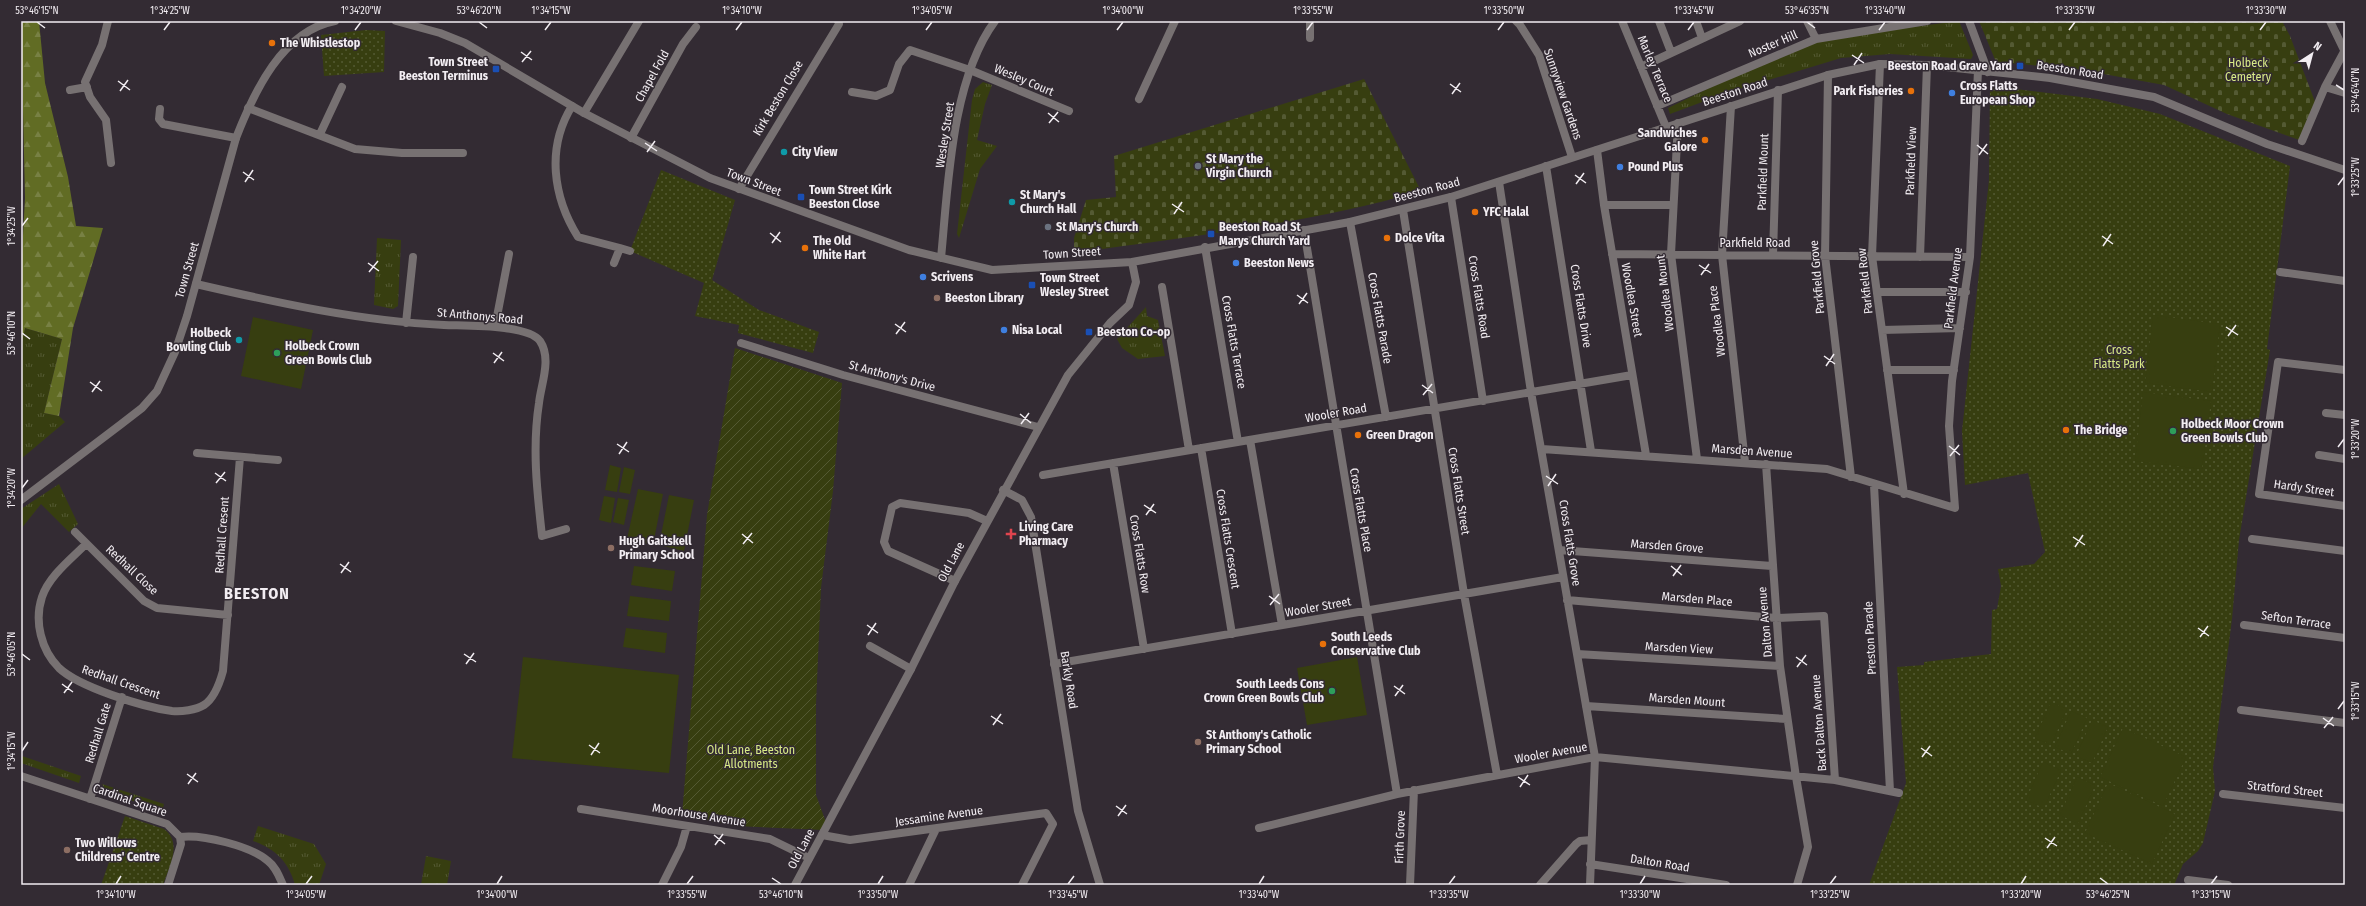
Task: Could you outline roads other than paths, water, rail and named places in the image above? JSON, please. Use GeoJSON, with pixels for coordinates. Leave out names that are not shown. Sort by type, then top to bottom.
{"type":"FeatureCollection","features":[{"type":"Feature","properties":{"kind":"street"},"geometry":{"type":"LineString","coordinates":[[108,21],[102,45],[85,82],[90,96],[106,120],[111,163]]}},
{"type":"Feature","properties":{"kind":"street","name":"Town Street"},"geometry":{"type":"LineString","coordinates":[[21,500],[142,408],[157,391],[176,352],[236,138],[248,108],[269,72],[290,45],[305,31],[319,22],[335,21]]}},
{"type":"Feature","properties":{"kind":"street","name":"Town Street"},"geometry":{"type":"LineString","coordinates":[[396,21],[440,33],[465,43],[584,113],[710,178],[861,234],[942,258],[992,270],[1132,262]]}},
{"type":"Feature","properties":{"kind":"street"},"geometry":{"type":"LineString","coordinates":[[584,113],[639,21]]}},
{"type":"Feature","properties":{"kind":"street","name":"Kirk Beston Close"},"geometry":{"type":"LineString","coordinates":[[739,189],[839,24],[838,21]]}},
{"type":"Feature","properties":{"kind":"street","name":"Wesley Street"},"geometry":{"type":"LineString","coordinates":[[942,258],[957,120],[970,70],[995,21]]}},
{"type":"Feature","properties":{"kind":"street"},"geometry":{"type":"LineString","coordinates":[[1139,99],[1174,21]]}},
{"type":"Feature","properties":{"kind":"street"},"geometry":{"type":"LineString","coordinates":[[1310,21],[1310,38]]}},
{"type":"Feature","properties":{"kind":"street","name":"Sunnyview Gardens"},"geometry":{"type":"LineString","coordinates":[[1516,21],[1520,24],[1539,55],[1572,157]]}},
{"type":"Feature","properties":{"kind":"street","name":"Marley Terrace"},"geometry":{"type":"LineString","coordinates":[[1622,21],[1666,127]]}},
{"type":"Feature","properties":{"kind":"street"},"geometry":{"type":"LineString","coordinates":[[1659,21],[1671,52]]}},
{"type":"Feature","properties":{"kind":"street"},"geometry":{"type":"LineString","coordinates":[[1696,21],[1702,38]]}},
{"type":"Feature","properties":{"kind":"street"},"geometry":{"type":"LineString","coordinates":[[1640,67],[1731,23],[1740,21]]}},
{"type":"Feature","properties":{"kind":"street"},"geometry":{"type":"LineString","coordinates":[[1807,21],[1816,39]]}},
{"type":"Feature","properties":{"kind":"street","name":"Noster Hill"},"geometry":{"type":"LineString","coordinates":[[1657,106],[1816,39],[1927,21]]}},
{"type":"Feature","properties":{"kind":"street"},"geometry":{"type":"LineString","coordinates":[[1969,21],[1988,72]]}},
{"type":"Feature","properties":{"kind":"street"},"geometry":{"type":"LineString","coordinates":[[2302,141],[2325,87],[2345,50],[2330,21]]}},
{"type":"Feature","properties":{"kind":"street","name":"Chapel Fold"},"geometry":{"type":"LineString","coordinates":[[631,138],[683,44],[696,26]]}},
{"type":"Feature","properties":{"kind":"street","name":"Wesley Court"},"geometry":{"type":"LineString","coordinates":[[852,92],[876,96],[890,90],[898,64],[910,50],[970,70],[1069,111]]}},
{"type":"Feature","properties":{"kind":"street","name":"Beeston Road"},"geometry":{"type":"LineString","coordinates":[[1132,262],[1205,247],[1350,222],[1403,210],[1499,182],[1778,90],[1828,75],[1880,64],[1927,65],[2050,78],[2154,97],[2267,144],[2345,170]]}},
{"type":"Feature","properties":{"kind":"street","name":"Parkfield Row"},"geometry":{"type":"LineString","coordinates":[[1880,64],[1872,256],[1904,494]]}},
{"type":"Feature","properties":{"kind":"street","name":"Parkfield View"},"geometry":{"type":"LineString","coordinates":[[1920,257],[1927,65]]}},
{"type":"Feature","properties":{"kind":"street","name":"Parkfield Avenue"},"geometry":{"type":"LineString","coordinates":[[1955,508],[1949,426],[1954,370],[1970,256],[1978,70]]}},
{"type":"Feature","properties":{"kind":"street","name":"Parkfield Grove"},"geometry":{"type":"LineString","coordinates":[[1828,75],[1825,256],[1851,477]]}},
{"type":"Feature","properties":{"kind":"street"},"geometry":{"type":"LineString","coordinates":[[70,90],[87,87]]}},
{"type":"Feature","properties":{"kind":"street"},"geometry":{"type":"LineString","coordinates":[[2325,87],[2345,94]]}},
{"type":"Feature","properties":{"kind":"street"},"geometry":{"type":"LineString","coordinates":[[320,134],[342,88]]}},
{"type":"Feature","properties":{"kind":"street","name":"Parkfield Mount"},"geometry":{"type":"LineString","coordinates":[[1773,255],[1778,90]]}},
{"type":"Feature","properties":{"kind":"street"},"geometry":{"type":"LineString","coordinates":[[572,106],[565,117],[557,140],[555,172],[562,206],[578,237],[630,251]]}},
{"type":"Feature","properties":{"kind":"street","name":"Woodlea Place"},"geometry":{"type":"LineString","coordinates":[[1731,106],[1722,256],[1745,462]]}},
{"type":"Feature","properties":{"kind":"street"},"geometry":{"type":"LineString","coordinates":[[248,108],[320,134],[355,149],[402,153],[463,153]]}},
{"type":"Feature","properties":{"kind":"street"},"geometry":{"type":"LineString","coordinates":[[160,109],[159,119],[163,124],[236,138]]}},
{"type":"Feature","properties":{"kind":"street","name":"Woodlea Mount"},"geometry":{"type":"LineString","coordinates":[[1678,123],[1673,205],[1672,254],[1697,459]]}},
{"type":"Feature","properties":{"kind":"street","name":"Woodlea Street"},"geometry":{"type":"LineString","coordinates":[[1597,150],[1604,205],[1646,455]]}},
{"type":"Feature","properties":{"kind":"street","name":"Cross Flatts Drive"},"geometry":{"type":"LineString","coordinates":[[1546,166],[1591,451]]}},
{"type":"Feature","properties":{"kind":"street","name":"Cross Flatts Grove"},"geometry":{"type":"LineString","coordinates":[[1499,182],[1531,392],[1595,757],[1590,885]]}},
{"type":"Feature","properties":{"kind":"street","name":"Cross Flatts Road"},"geometry":{"type":"LineString","coordinates":[[1451,197],[1483,401]]}},
{"type":"Feature","properties":{"kind":"street"},"geometry":{"type":"LineString","coordinates":[[1604,205],[1673,205]]}},
{"type":"Feature","properties":{"kind":"street","name":"Cross Flatts Street"},"geometry":{"type":"LineString","coordinates":[[1403,210],[1433,409],[1464,594],[1497,774]]}},
{"type":"Feature","properties":{"kind":"street","name":"Cross Flatts Parade"},"geometry":{"type":"LineString","coordinates":[[1350,222],[1386,417]]}},
{"type":"Feature","properties":{"kind":"street","name":"Cross Flatts Place"},"geometry":{"type":"LineString","coordinates":[[1304,230],[1334,426],[1396,794]]}},
{"type":"Feature","properties":{"kind":"street","name":"Cross Flatts Terrace"},"geometry":{"type":"LineString","coordinates":[[1205,247],[1238,442]]}},
{"type":"Feature","properties":{"kind":"street"},"geometry":{"type":"LineString","coordinates":[[614,263],[620,248]]}},
{"type":"Feature","properties":{"kind":"street"},"geometry":{"type":"LineString","coordinates":[[495,328],[509,254]]}},
{"type":"Feature","properties":{"kind":"street","name":"Parkfield Road"},"geometry":{"type":"LineString","coordinates":[[1612,254],[1722,256],[1970,256]]}},
{"type":"Feature","properties":{"kind":"street"},"geometry":{"type":"LineString","coordinates":[[406,323],[413,258]]}},
{"type":"Feature","properties":{"kind":"street","name":"Old Lane"},"geometry":{"type":"LineString","coordinates":[[795,885],[911,669],[1003,490],[1038,427],[1068,375],[1110,323],[1129,305],[1136,282],[1132,262]]}},
{"type":"Feature","properties":{"kind":"street"},"geometry":{"type":"LineString","coordinates":[[2280,272],[2345,281]]}},
{"type":"Feature","properties":{"kind":"street","name":"St Anthonys Road"},"geometry":{"type":"LineString","coordinates":[[196,284],[303,308],[406,323],[495,328],[528,333],[540,341],[546,360],[538,404],[535,475],[542,536],[566,529]]}},
{"type":"Feature","properties":{"kind":"street"},"geometry":{"type":"LineString","coordinates":[[1162,287],[1189,450]]}},
{"type":"Feature","properties":{"kind":"street"},"geometry":{"type":"LineString","coordinates":[[1876,292],[1966,292]]}},
{"type":"Feature","properties":{"kind":"street"},"geometry":{"type":"LineString","coordinates":[[1882,330],[1960,328]]}},
{"type":"Feature","properties":{"kind":"street","name":"St Anthony's Drive"},"geometry":{"type":"LineString","coordinates":[[741,343],[843,375],[1038,427]]}},
{"type":"Feature","properties":{"kind":"street","name":"Hardy Street"},"geometry":{"type":"LineString","coordinates":[[2345,370],[2278,362],[2259,494],[2345,506]]}},
{"type":"Feature","properties":{"kind":"street"},"geometry":{"type":"LineString","coordinates":[[1887,370],[1954,370]]}},
{"type":"Feature","properties":{"kind":"street","name":"Wooler Road"},"geometry":{"type":"LineString","coordinates":[[1043,475],[1632,375]]}},
{"type":"Feature","properties":{"kind":"street"},"geometry":{"type":"LineString","coordinates":[[2326,413],[2345,415]]}},
{"type":"Feature","properties":{"kind":"street"},"geometry":{"type":"LineString","coordinates":[[1250,440],[1282,625]]}},
{"type":"Feature","properties":{"kind":"street","name":"Cross Flatts Crescent"},"geometry":{"type":"LineString","coordinates":[[1201,448],[1232,634]]}},
{"type":"Feature","properties":{"kind":"street","name":"Marsden Avenue"},"geometry":{"type":"LineString","coordinates":[[1542,449],[1591,451],[1827,469],[1874,485],[1955,508]]}},
{"type":"Feature","properties":{"kind":"street"},"geometry":{"type":"LineString","coordinates":[[197,453],[240,458],[278,460]]}},
{"type":"Feature","properties":{"kind":"street"},"geometry":{"type":"LineString","coordinates":[[2319,455],[2345,459]]}},
{"type":"Feature","properties":{"kind":"street","name":"Redhall Cresent"},"geometry":{"type":"LineString","coordinates":[[228,615],[240,458]]}},
{"type":"Feature","properties":{"kind":"street","name":"Cross Flatts Row"},"geometry":{"type":"LineString","coordinates":[[1112,463],[1144,649]]}},
{"type":"Feature","properties":{"kind":"street","name":"Dalton Avenue"},"geometry":{"type":"LineString","coordinates":[[1766,464],[1780,666],[1808,847],[1797,885]]}},
{"type":"Feature","properties":{"kind":"street","name":"Preston Parade"},"geometry":{"type":"LineString","coordinates":[[1874,485],[1890,791]]}},
{"type":"Feature","properties":{"kind":"street","name":"Barkly Road"},"geometry":{"type":"LineString","coordinates":[[1003,490],[1022,500],[1031,517],[1078,811],[1100,885]]}},
{"type":"Feature","properties":{"kind":"street"},"geometry":{"type":"LineString","coordinates":[[955,581],[888,551],[884,542],[892,507],[900,503],[969,513],[987,521]]}},
{"type":"Feature","properties":{"kind":"street","name":"Redhall Close"},"geometry":{"type":"LineString","coordinates":[[75,532],[144,601],[156,608],[228,615]]}},
{"type":"Feature","properties":{"kind":"street"},"geometry":{"type":"LineString","coordinates":[[2252,539],[2345,551]]}},
{"type":"Feature","properties":{"kind":"street","name":"Redhall Crescent"},"geometry":{"type":"LineString","coordinates":[[86,544],[49,583],[42,596],[38,625],[48,653],[58,667],[75,679],[122,697],[173,711],[188,710],[206,704],[220,683],[223,671],[228,615]]}},
{"type":"Feature","properties":{"kind":"street","name":"Marsden Grove"},"geometry":{"type":"LineString","coordinates":[[1559,550],[1772,566]]}},
{"type":"Feature","properties":{"kind":"street","name":"Wooler Street"},"geometry":{"type":"LineString","coordinates":[[1054,664],[1563,577]]}},
{"type":"Feature","properties":{"kind":"street","name":"Marsden Place"},"geometry":{"type":"LineString","coordinates":[[1567,600],[1776,618],[1824,616]]}},
{"type":"Feature","properties":{"kind":"street","name":"Back Dalton Avenue"},"geometry":{"type":"LineString","coordinates":[[1824,616],[1835,780]]}},
{"type":"Feature","properties":{"kind":"street","name":"Sefton Terrace"},"geometry":{"type":"LineString","coordinates":[[2244,625],[2345,638]]}},
{"type":"Feature","properties":{"kind":"street"},"geometry":{"type":"LineString","coordinates":[[870,646],[911,669]]}},
{"type":"Feature","properties":{"kind":"street","name":"Marsden View"},"geometry":{"type":"LineString","coordinates":[[1577,654],[1780,666]]}},
{"type":"Feature","properties":{"kind":"street","name":"Redhall Gate"},"geometry":{"type":"LineString","coordinates":[[90,799],[122,697]]}},
{"type":"Feature","properties":{"kind":"street","name":"Marsden Mount"},"geometry":{"type":"LineString","coordinates":[[1586,706],[1787,719]]}},
{"type":"Feature","properties":{"kind":"street"},"geometry":{"type":"LineString","coordinates":[[2241,710],[2345,723]]}},
{"type":"Feature","properties":{"kind":"street","name":"Wooler Avenue"},"geometry":{"type":"LineString","coordinates":[[1259,828],[1414,790],[1595,757],[1835,780],[1899,793]]}},
{"type":"Feature","properties":{"kind":"street","name":"Cardinal Square"},"geometry":{"type":"LineString","coordinates":[[21,776],[166,824],[180,837]]}},
{"type":"Feature","properties":{"kind":"street","name":"Firth Grove"},"geometry":{"type":"LineString","coordinates":[[1410,885],[1414,790]]}},
{"type":"Feature","properties":{"kind":"street","name":"Stratford Street"},"geometry":{"type":"LineString","coordinates":[[2223,794],[2345,808]]}},
{"type":"Feature","properties":{"kind":"street","name":"Moorhouse Avenue"},"geometry":{"type":"LineString","coordinates":[[580,809],[770,839],[809,858]]}},
{"type":"Feature","properties":{"kind":"street","name":"Jessamine Avenue"},"geometry":{"type":"LineString","coordinates":[[822,835],[850,840],[1046,813],[1053,824],[1022,885]]}},
{"type":"Feature","properties":{"kind":"street"},"geometry":{"type":"LineString","coordinates":[[662,885],[681,847],[687,826]]}},
{"type":"Feature","properties":{"kind":"street"},"geometry":{"type":"LineString","coordinates":[[909,885],[936,829]]}},
{"type":"Feature","properties":{"kind":"street"},"geometry":{"type":"LineString","coordinates":[[168,885],[179,852],[180,837],[206,837],[257,854],[269,861],[278,872],[283,885]]}},
{"type":"Feature","properties":{"kind":"street"},"geometry":{"type":"LineString","coordinates":[[1540,885],[1576,844],[1580,841],[1592,840]]}},
{"type":"Feature","properties":{"kind":"street","name":"Dalton Road"},"geometry":{"type":"LineString","coordinates":[[1590,864],[1726,885]]}},
{"type":"Feature","properties":{"kind":"street"},"geometry":{"type":"LineString","coordinates":[[2188,880],[2228,885]]}},
{"type":"Feature","properties":{"kind":"place","name":"The Whistlestop"},"geometry":{"type":"Point","coordinates":[272,43]}},
{"type":"Feature","properties":{"kind":"place","name":"Beeston Road Grave Yard"},"geometry":{"type":"Point","coordinates":[2020,66]}},
{"type":"Feature","properties":{"kind":"place","name":"Town Street Beeston Terminus"},"geometry":{"type":"Point","coordinates":[496,69]}},
{"type":"Feature","properties":{"kind":"place","name":"Park Fisheries"},"geometry":{"type":"Point","coordinates":[1911,91]}},
{"type":"Feature","properties":{"kind":"place","name":"Cross Flatts European Shop"},"geometry":{"type":"Point","coordinates":[1952,93]}},
{"type":"Feature","properties":{"kind":"place","name":"Sandwiches Galore"},"geometry":{"type":"Point","coordinates":[1705,140]}},
{"type":"Feature","properties":{"kind":"place","name":"City View"},"geometry":{"type":"Point","coordinates":[784,152]}},
{"type":"Feature","properties":{"kind":"place","name":"St Mary the Virgin Church"},"geometry":{"type":"Point","coordinates":[1198,166]}},
{"type":"Feature","properties":{"kind":"place","name":"Pound Plus"},"geometry":{"type":"Point","coordinates":[1620,167]}},
{"type":"Feature","properties":{"kind":"place","name":"Town Street Kirk Beeston Close"},"geometry":{"type":"Point","coordinates":[801,197]}},
{"type":"Feature","properties":{"kind":"place","name":"St Mary's Church Hall"},"geometry":{"type":"Point","coordinates":[1012,202]}},
{"type":"Feature","properties":{"kind":"place","name":"YFC Halal"},"geometry":{"type":"Point","coordinates":[1475,212]}},
{"type":"Feature","properties":{"kind":"place","name":"St Mary's Church"},"geometry":{"type":"Point","coordinates":[1048,227]}},
{"type":"Feature","properties":{"kind":"place","name":"Beeston Road St Marys Church Yard"},"geometry":{"type":"Point","coordinates":[1211,234]}},
{"type":"Feature","properties":{"kind":"place","name":"Dolce Vita"},"geometry":{"type":"Point","coordinates":[1387,238]}},
{"type":"Feature","properties":{"kind":"place","name":"The Old White Hart"},"geometry":{"type":"Point","coordinates":[805,248]}},
{"type":"Feature","properties":{"kind":"place","name":"Beeston News"},"geometry":{"type":"Point","coordinates":[1236,263]}},
{"type":"Feature","properties":{"kind":"place","name":"Scrivens"},"geometry":{"type":"Point","coordinates":[923,277]}},
{"type":"Feature","properties":{"kind":"place","name":"Town Street Wesley Street"},"geometry":{"type":"Point","coordinates":[1032,285]}},
{"type":"Feature","properties":{"kind":"place","name":"Beeston Library"},"geometry":{"type":"Point","coordinates":[937,298]}},
{"type":"Feature","properties":{"kind":"place","name":"Nisa Local"},"geometry":{"type":"Point","coordinates":[1004,330]}},
{"type":"Feature","properties":{"kind":"place","name":"Beeston Co-op"},"geometry":{"type":"Point","coordinates":[1089,332]}},
{"type":"Feature","properties":{"kind":"place","name":"Holbeck Bowling Club"},"geometry":{"type":"Point","coordinates":[239,340]}},
{"type":"Feature","properties":{"kind":"place","name":"Holbeck Crown Green Bowls Club"},"geometry":{"type":"Point","coordinates":[277,353]}},
{"type":"Feature","properties":{"kind":"place","name":"The Bridge"},"geometry":{"type":"Point","coordinates":[2066,430]}},
{"type":"Feature","properties":{"kind":"place","name":"Holbeck Moor Crown Green Bowls Club"},"geometry":{"type":"Point","coordinates":[2173,431]}},
{"type":"Feature","properties":{"kind":"place","name":"Green Dragon"},"geometry":{"type":"Point","coordinates":[1358,435]}},
{"type":"Feature","properties":{"kind":"place","name":"Living Care Pharmacy"},"geometry":{"type":"Point","coordinates":[1011,534]}},
{"type":"Feature","properties":{"kind":"place","name":"Hugh Gaitskell Primary School"},"geometry":{"type":"Point","coordinates":[611,548]}},
{"type":"Feature","properties":{"kind":"place","name":"South Leeds Conservative Club"},"geometry":{"type":"Point","coordinates":[1323,644]}},
{"type":"Feature","properties":{"kind":"place","name":"South Leeds Cons Crown Green Bowls Club"},"geometry":{"type":"Point","coordinates":[1332,691]}},
{"type":"Feature","properties":{"kind":"place","name":"St Anthony's Catholic Primary School"},"geometry":{"type":"Point","coordinates":[1198,742]}},
{"type":"Feature","properties":{"kind":"place","name":"Two Willows Childrens' Centre"},"geometry":{"type":"Point","coordinates":[67,850]}},
{"type":"Feature","properties":{"kind":"district","name":"BEESTON"},"geometry":{"type":"Point","coordinates":[257,593]}},
{"type":"Feature","properties":{"kind":"park label","name":"Holbeck Cemetery"},"geometry":{"type":"Point","coordinates":[2248,70]}},
{"type":"Feature","properties":{"kind":"park label","name":"Cross Flatts Park"},"geometry":{"type":"Point","coordinates":[2119,357]}},
{"type":"Feature","properties":{"kind":"park label","name":"Old Lane, Beeston Allotments"},"geometry":{"type":"Point","coordinates":[751,757]}}]}
